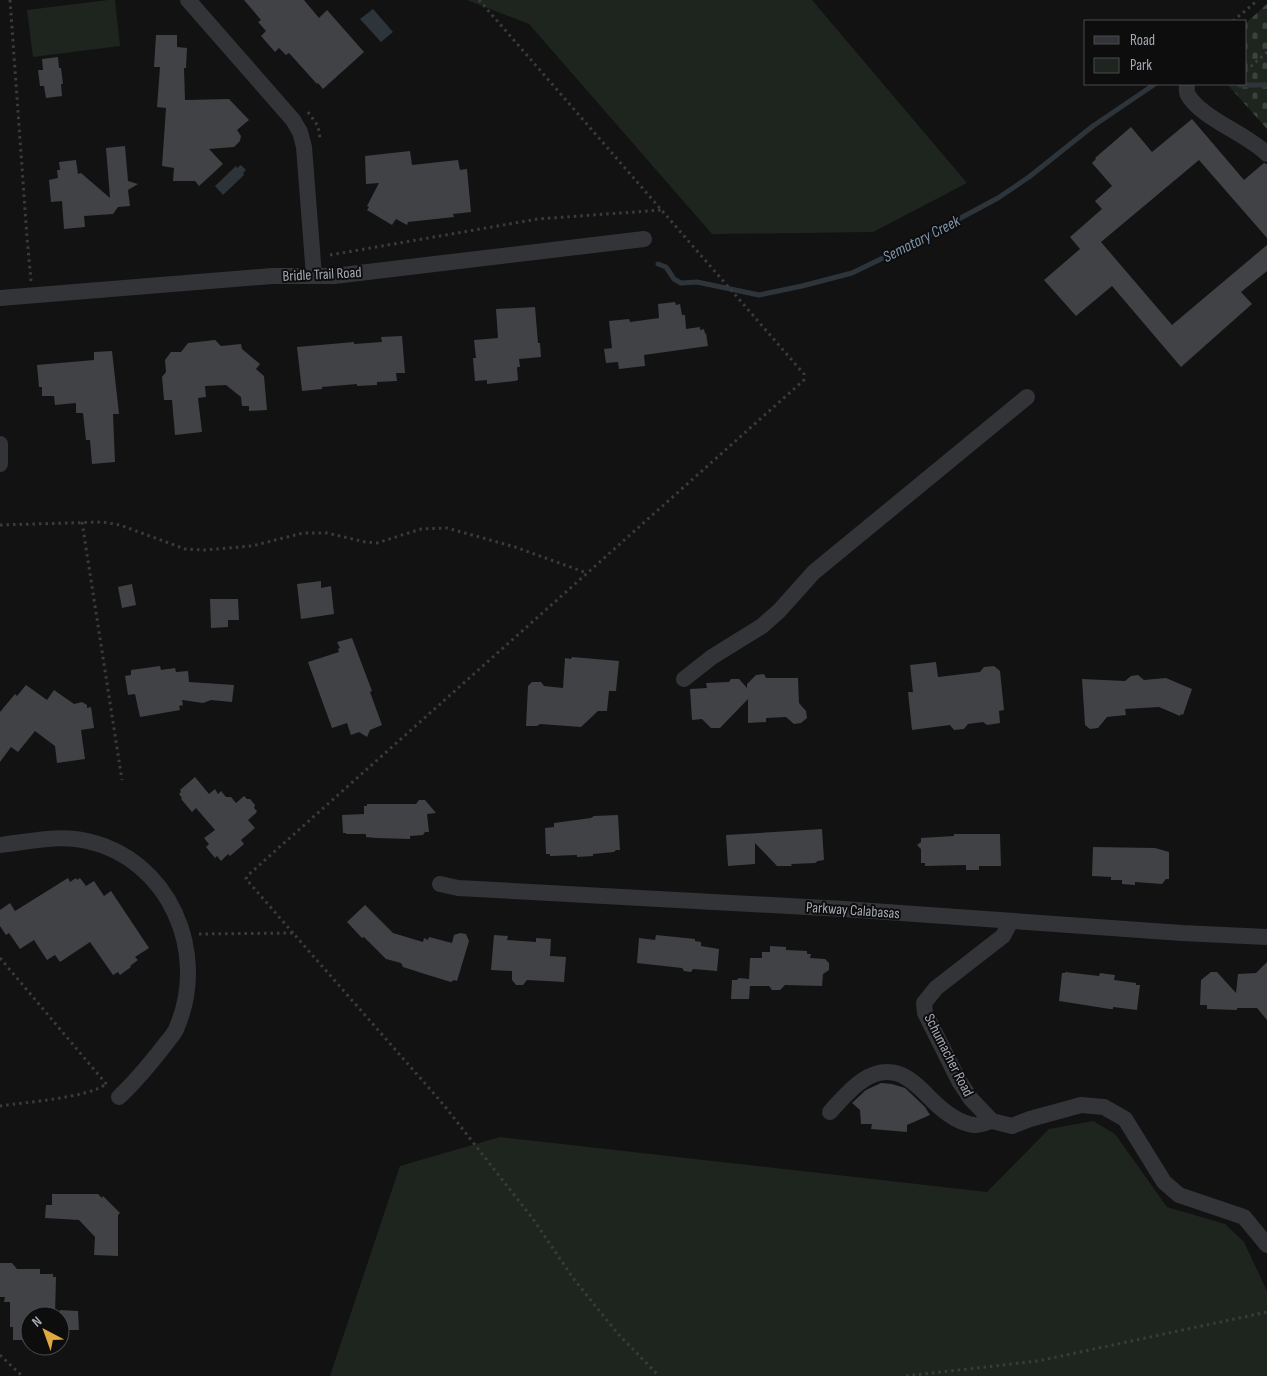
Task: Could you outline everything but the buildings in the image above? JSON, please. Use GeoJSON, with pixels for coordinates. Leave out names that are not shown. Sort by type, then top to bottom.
{"type":"FeatureCollection","features":[{"type":"Feature","properties":{"kind":"street"},"geometry":{"type":"LineString","coordinates":[[188,0],[293,120],[300,132],[304,147],[314,276]]}},
{"type":"Feature","properties":{"kind":"street"},"geometry":{"type":"LineString","coordinates":[[1187,85],[1187,94],[1195,103],[1216,119],[1260,146],[1267,154]]}},
{"type":"Feature","properties":{"kind":"street","name":"Bridle Trail Road"},"geometry":{"type":"LineString","coordinates":[[0,298],[272,276],[334,276],[644,239]]}},
{"type":"Feature","properties":{"kind":"street"},"geometry":{"type":"LineString","coordinates":[[684,679],[712,657],[762,626],[779,611],[814,572],[1027,396]]}},
{"type":"Feature","properties":{"kind":"street"},"geometry":{"type":"LineString","coordinates":[[0,444],[0,464]]}},
{"type":"Feature","properties":{"kind":"street"},"geometry":{"type":"LineString","coordinates":[[0,845],[53,839],[85,840],[113,848],[131,860],[154,880],[172,904],[183,934],[190,968],[185,1002],[177,1028],[144,1073],[119,1097]]}},
{"type":"Feature","properties":{"kind":"street","name":"Parkway Calabasas"},"geometry":{"type":"LineString","coordinates":[[440,884],[458,888],[834,908],[1182,934],[1267,937]]}},
{"type":"Feature","properties":{"kind":"street","name":"Schumacher Road"},"geometry":{"type":"LineString","coordinates":[[992,1121],[971,1099],[959,1081],[925,1013],[924,1003],[936,988],[1003,936],[1011,921]]}},
{"type":"Feature","properties":{"kind":"street"},"geometry":{"type":"LineString","coordinates":[[830,1112],[868,1076],[884,1071],[899,1074],[910,1080],[944,1112],[975,1126],[992,1121],[1012,1126],[1081,1105],[1104,1107],[1125,1120],[1164,1182],[1179,1195],[1244,1217],[1267,1245]]}},
{"type":"Feature","properties":{"kind":"path"},"geometry":{"type":"LineString","coordinates":[[10,0],[26,237],[33,294]]}},
{"type":"Feature","properties":{"kind":"path"},"geometry":{"type":"LineString","coordinates":[[479,0],[804,374],[804,380],[247,876],[246,879],[442,1104],[533,1219],[573,1278],[612,1327],[659,1376]]}},
{"type":"Feature","properties":{"kind":"path"},"geometry":{"type":"LineString","coordinates":[[1234,20],[1258,0]]}},
{"type":"Feature","properties":{"kind":"path"},"geometry":{"type":"LineString","coordinates":[[1247,70],[1267,52]]}},
{"type":"Feature","properties":{"kind":"path"},"geometry":{"type":"LineString","coordinates":[[330,255],[538,219],[663,210]]}},
{"type":"Feature","properties":{"kind":"path"},"geometry":{"type":"LineString","coordinates":[[82,522],[122,780]]}},
{"type":"Feature","properties":{"kind":"path"},"geometry":{"type":"LineString","coordinates":[[0,525],[102,522],[120,525],[185,549],[204,550],[252,546],[303,533],[327,533],[377,543],[421,529],[447,528],[515,547],[587,573]]}},
{"type":"Feature","properties":{"kind":"path"},"geometry":{"type":"LineString","coordinates":[[183,934],[293,933]]}},
{"type":"Feature","properties":{"kind":"path"},"geometry":{"type":"LineString","coordinates":[[0,958],[119,1097]]}},
{"type":"Feature","properties":{"kind":"path"},"geometry":{"type":"LineString","coordinates":[[0,1106],[73,1095],[94,1090],[106,1084]]}},
{"type":"Feature","properties":{"kind":"path"},"geometry":{"type":"LineString","coordinates":[[906,1376],[1038,1361],[1267,1312]]}},
{"type":"Feature","properties":{"kind":"path"},"geometry":{"type":"LineString","coordinates":[[0,1355],[22,1376]]}},
{"type":"Feature","properties":{"kind":"green space"},"geometry":{"type":"Polygon","coordinates":[[[115,0],[120,46],[33,57],[27,10],[115,0]]]}},
{"type":"Feature","properties":{"kind":"green space"},"geometry":{"type":"Polygon","coordinates":[[[467,0],[812,0],[967,183],[873,232],[712,234],[529,24],[467,0]]]}},
{"type":"Feature","properties":{"kind":"green space"},"geometry":{"type":"Polygon","coordinates":[[[1267,4],[1267,129],[1228,85],[1247,85],[1247,22],[1267,4]]]}},
{"type":"Feature","properties":{"kind":"green space"},"geometry":{"type":"Polygon","coordinates":[[[1093,1121],[1115,1134],[1167,1207],[1225,1224],[1244,1242],[1267,1291],[1267,1376],[330,1376],[400,1166],[500,1137],[987,1192],[1049,1129],[1093,1121]]]}},
{"type":"Feature","properties":{"kind":"shaded area"},"geometry":{"type":"Polygon","coordinates":[[[373,9],[393,32],[381,42],[360,19],[373,9]]]}},
{"type":"Feature","properties":{"kind":"shaded area"},"geometry":{"type":"Polygon","coordinates":[[[241,165],[246,170],[243,173],[244,175],[223,195],[215,186],[236,166],[237,168],[241,165]]]}},
{"type":"Feature","properties":{"kind":"waterway","name":"Sematary Creek"},"geometry":{"type":"LineString","coordinates":[[658,264],[666,267],[674,279],[681,283],[697,282],[759,295],[852,273],[914,243],[998,198],[1029,177],[1093,126],[1154,85]]}},
{"type":"Feature","properties":{"kind":"waterway","name":"Sematary Creek"},"geometry":{"type":"LineString","coordinates":[[1240,85],[1267,85]]}}]}
